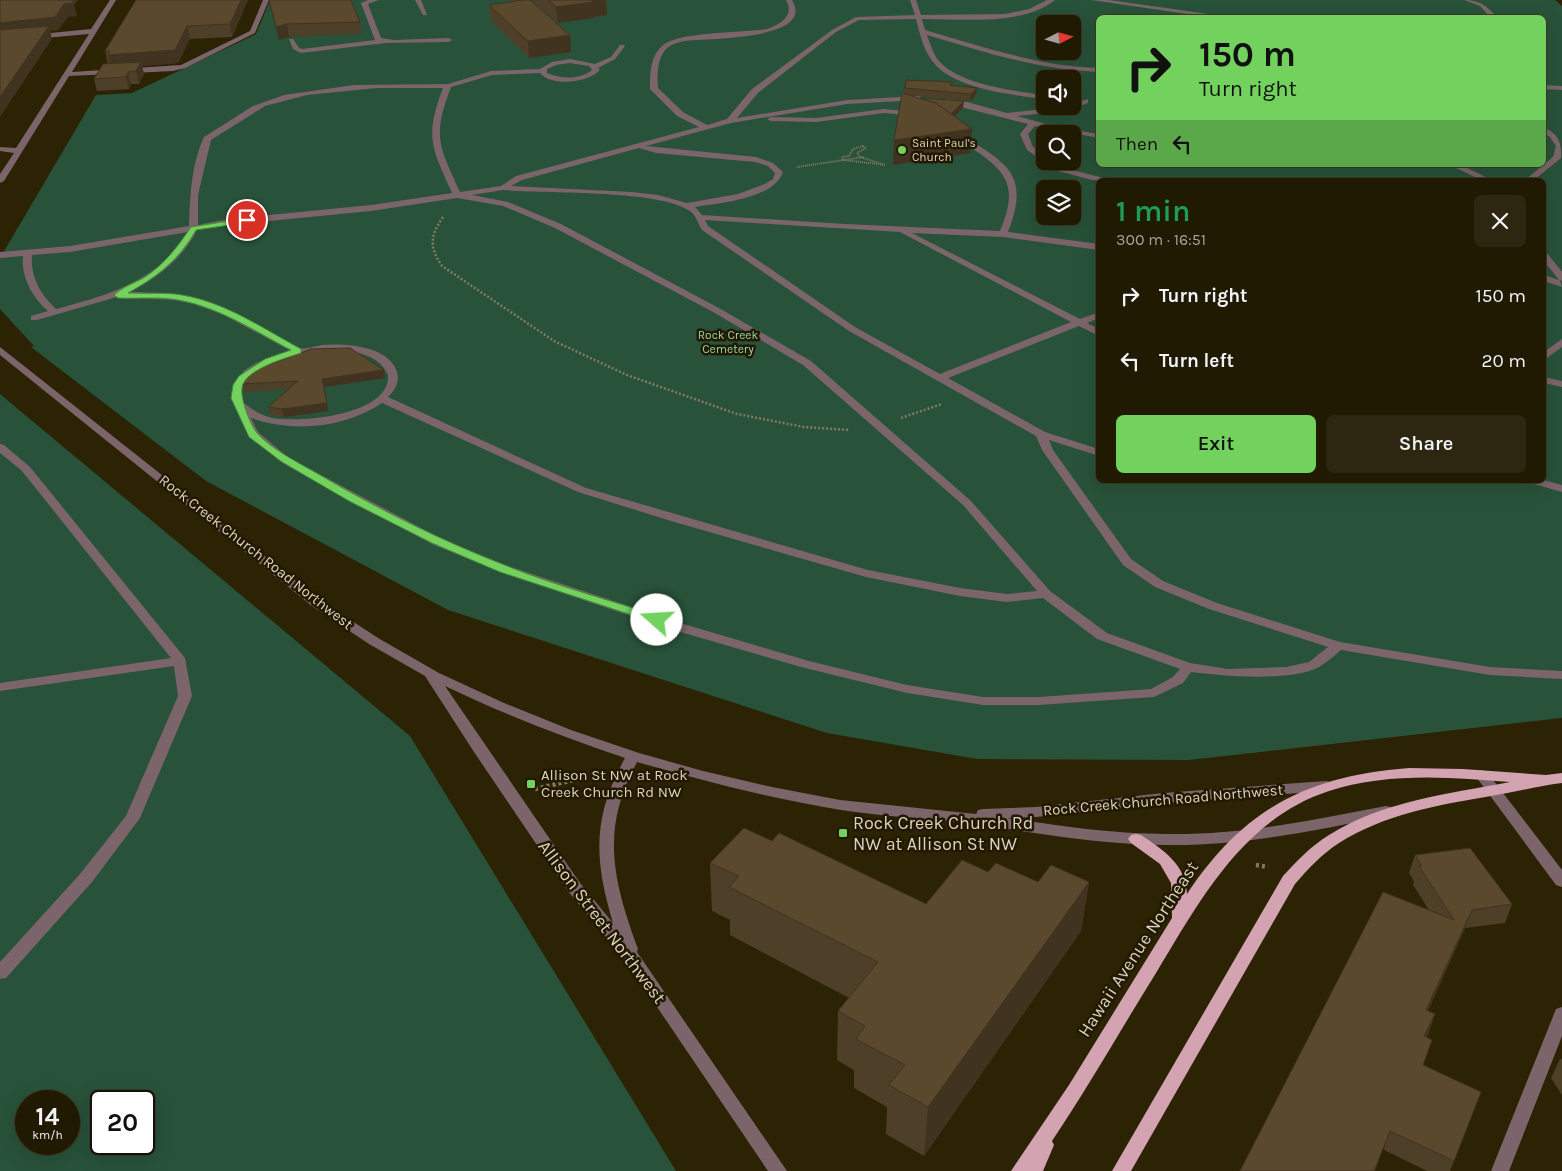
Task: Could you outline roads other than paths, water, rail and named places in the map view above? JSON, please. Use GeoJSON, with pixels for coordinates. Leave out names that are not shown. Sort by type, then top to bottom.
{"type":"FeatureCollection","features":[{"type":"Feature","properties":{"kind":"main road","name":"Hawaii Avenue Northeast"},"geometry":{"type":"LineString","coordinates":[[1020,1171],[1055,1120],[1180,918],[1223,858],[1279,808],[1326,786],[1383,775],[1436,772],[1545,780]]}},
{"type":"Feature","properties":{"kind":"main road"},"geometry":{"type":"LineString","coordinates":[[1121,1171],[1289,880],[1312,854],[1337,836],[1394,810],[1429,800],[1562,778]]}},
{"type":"Feature","properties":{"kind":"main road"},"geometry":{"type":"LineString","coordinates":[[1136,839],[1166,860],[1179,883],[1180,918]]}},
{"type":"Feature","properties":{"kind":"main road"},"geometry":{"type":"LineString","coordinates":[[1034,1171],[1055,1120]]}},
{"type":"Feature","properties":{"kind":"street"},"geometry":{"type":"LineString","coordinates":[[0,181],[113,0]]}},
{"type":"Feature","properties":{"kind":"street"},"geometry":{"type":"LineString","coordinates":[[67,74],[168,70],[183,67],[253,32],[266,0]]}},
{"type":"Feature","properties":{"kind":"street"},"geometry":{"type":"LineString","coordinates":[[376,0],[364,3],[378,40],[389,41]]}},
{"type":"Feature","properties":{"kind":"street"},"geometry":{"type":"LineString","coordinates":[[418,0],[425,14]]}},
{"type":"Feature","properties":{"kind":"street"},"geometry":{"type":"LineString","coordinates":[[707,128],[680,114],[654,89],[655,62],[671,42],[688,38],[749,34],[780,26],[790,16],[792,5],[789,0]]}},
{"type":"Feature","properties":{"kind":"street"},"geometry":{"type":"LineString","coordinates":[[913,0],[937,63],[951,73],[986,86],[1036,95]]}},
{"type":"Feature","properties":{"kind":"street"},"geometry":{"type":"LineString","coordinates":[[730,121],[755,92],[834,31],[858,18],[988,17],[1019,14],[1041,8],[1052,0]]}},
{"type":"Feature","properties":{"kind":"street"},"geometry":{"type":"LineString","coordinates":[[1094,0],[1211,15]]}},
{"type":"Feature","properties":{"kind":"street"},"geometry":{"type":"LineString","coordinates":[[1467,0],[1482,5],[1492,15]]}},
{"type":"Feature","properties":{"kind":"street"},"geometry":{"type":"LineString","coordinates":[[0,40],[94,31]]}},
{"type":"Feature","properties":{"kind":"street"},"geometry":{"type":"LineString","coordinates":[[924,32],[1040,66],[1059,70],[1096,70]]}},
{"type":"Feature","properties":{"kind":"street"},"geometry":{"type":"LineString","coordinates":[[291,40],[296,49],[301,51],[389,41],[449,40]]}},
{"type":"Feature","properties":{"kind":"street"},"geometry":{"type":"LineString","coordinates":[[595,67],[613,58],[622,46]]}},
{"type":"Feature","properties":{"kind":"street"},"geometry":{"type":"LineString","coordinates":[[542,71],[548,65],[562,62],[586,62],[595,67]]}},
{"type":"Feature","properties":{"kind":"street"},"geometry":{"type":"LineString","coordinates":[[472,67],[491,73]]}},
{"type":"Feature","properties":{"kind":"street"},"geometry":{"type":"LineString","coordinates":[[34,318],[118,295],[150,277],[169,262],[186,242],[193,228],[193,204],[200,162],[207,139],[260,105],[317,91],[372,86],[448,86],[491,73],[542,71],[548,76],[572,79],[589,76],[594,73],[595,67]]}},
{"type":"Feature","properties":{"kind":"street"},"geometry":{"type":"LineString","coordinates":[[448,86],[442,102],[434,137],[437,149],[457,195]]}},
{"type":"Feature","properties":{"kind":"street"},"geometry":{"type":"LineString","coordinates":[[1546,87],[1562,88]]}},
{"type":"Feature","properties":{"kind":"street"},"geometry":{"type":"LineString","coordinates":[[503,188],[519,178],[640,147],[730,121],[862,100],[923,99]]}},
{"type":"Feature","properties":{"kind":"street"},"geometry":{"type":"LineString","coordinates":[[942,101],[975,106],[1032,124],[1096,135]]}},
{"type":"Feature","properties":{"kind":"street"},"geometry":{"type":"LineString","coordinates":[[1081,101],[1089,101],[1081,104]]}},
{"type":"Feature","properties":{"kind":"street"},"geometry":{"type":"LineString","coordinates":[[758,116],[778,120],[816,120],[892,111],[924,117]]}},
{"type":"Feature","properties":{"kind":"street"},"geometry":{"type":"LineString","coordinates":[[1005,114],[1036,111]]}},
{"type":"Feature","properties":{"kind":"street"},"geometry":{"type":"LineString","coordinates":[[1032,124],[1024,134],[1030,148],[1036,152]]}},
{"type":"Feature","properties":{"kind":"street"},"geometry":{"type":"LineString","coordinates":[[949,131],[990,156],[1004,168],[1009,176],[1013,185],[1014,207],[1004,234]]}},
{"type":"Feature","properties":{"kind":"street"},"geometry":{"type":"LineString","coordinates":[[1532,178],[1560,158],[1558,135],[1546,131]]}},
{"type":"Feature","properties":{"kind":"street"},"geometry":{"type":"LineString","coordinates":[[0,255],[70,249],[229,222],[371,208],[503,188],[528,192],[644,196],[688,205],[735,197],[763,189],[776,180],[779,172],[773,166],[756,160],[662,152],[640,147]]}},
{"type":"Feature","properties":{"kind":"street"},"geometry":{"type":"LineString","coordinates":[[0,149],[19,151]]}},
{"type":"Feature","properties":{"kind":"street"},"geometry":{"type":"LineString","coordinates":[[1459,167],[1483,178]]}},
{"type":"Feature","properties":{"kind":"street"},"geometry":{"type":"LineString","coordinates":[[1066,170],[1088,178],[1096,179]]}},
{"type":"Feature","properties":{"kind":"street"},"geometry":{"type":"LineString","coordinates":[[457,195],[505,204],[591,243],[700,301],[807,363],[967,503],[1046,594],[1102,636],[1188,666],[1228,673],[1286,671],[1313,665],[1338,646]]}},
{"type":"Feature","properties":{"kind":"street"},"geometry":{"type":"LineString","coordinates":[[688,205],[706,228],[852,329],[1042,434],[1096,452]]}},
{"type":"Feature","properties":{"kind":"street"},"geometry":{"type":"LineString","coordinates":[[699,217],[1004,234],[1096,247]]}},
{"type":"Feature","properties":{"kind":"street"},"geometry":{"type":"LineString","coordinates":[[899,229],[1096,332]]}},
{"type":"Feature","properties":{"kind":"street"},"geometry":{"type":"LineString","coordinates":[[28,254],[25,263],[27,274],[48,307],[54,312]]}},
{"type":"Feature","properties":{"kind":"street"},"geometry":{"type":"LineString","coordinates":[[1546,258],[1562,278]]}},
{"type":"Feature","properties":{"kind":"street"},"geometry":{"type":"LineString","coordinates":[[1546,279],[1562,284]]}},
{"type":"Feature","properties":{"kind":"street"},"geometry":{"type":"LineString","coordinates":[[118,295],[182,298],[208,305],[229,313],[298,351]]}},
{"type":"Feature","properties":{"kind":"street"},"geometry":{"type":"LineString","coordinates":[[938,378],[1096,316]]}},
{"type":"Feature","properties":{"kind":"street"},"geometry":{"type":"LineString","coordinates":[[1546,355],[1562,342]]}},
{"type":"Feature","properties":{"kind":"street"},"geometry":{"type":"LineString","coordinates":[[240,405],[253,415],[266,420],[299,423],[338,418],[355,413],[381,398],[390,390],[394,380],[391,367],[379,357],[345,348],[298,351],[268,360],[243,378],[237,385],[236,398],[253,434],[285,460],[436,541],[504,569],[675,626],[806,664],[908,689],[983,701],[1039,701],[1154,693],[1178,680],[1188,666]]}},
{"type":"Feature","properties":{"kind":"street","name":"Rock Creek Church Road Northwest"},"geometry":{"type":"LineString","coordinates":[[0,350],[316,602],[381,646],[429,672],[538,721],[633,756],[746,787],[812,800],[874,809],[940,815],[1136,839],[1246,836],[1288,831],[1394,810]]}},
{"type":"Feature","properties":{"kind":"street"},"geometry":{"type":"LineString","coordinates":[[1546,380],[1562,384]]}},
{"type":"Feature","properties":{"kind":"street"},"geometry":{"type":"LineString","coordinates":[[381,398],[582,490],[728,534],[866,573],[960,592],[1007,598],[1046,594]]}},
{"type":"Feature","properties":{"kind":"street"},"geometry":{"type":"LineString","coordinates":[[1042,434],[1048,450],[1127,562],[1159,584],[1213,606],[1338,646],[1490,671],[1562,676]]}},
{"type":"Feature","properties":{"kind":"street"},"geometry":{"type":"LineString","coordinates":[[0,447],[26,469],[180,661],[185,696],[132,818],[86,878],[0,973]]}},
{"type":"Feature","properties":{"kind":"street"},"geometry":{"type":"LineString","coordinates":[[1541,483],[1562,489]]}},
{"type":"Feature","properties":{"kind":"street"},"geometry":{"type":"LineString","coordinates":[[0,686],[24,685],[180,661]]}},
{"type":"Feature","properties":{"kind":"street","name":"Allison Street Northwest"},"geometry":{"type":"LineString","coordinates":[[429,672],[478,749],[574,887],[634,960],[778,1171]]}},
{"type":"Feature","properties":{"kind":"street"},"geometry":{"type":"LineString","coordinates":[[633,756],[624,769],[610,807],[605,834],[607,869],[612,897],[634,960]]}},
{"type":"Feature","properties":{"kind":"street"},"geometry":{"type":"LineString","coordinates":[[1482,775],[1562,881]]}},
{"type":"Feature","properties":{"kind":"street","name":"Rock Creek Church Road Northwest"},"geometry":{"type":"LineString","coordinates":[[940,815],[1036,812],[1163,798],[1326,786]]}},
{"type":"Feature","properties":{"kind":"street"},"geometry":{"type":"LineString","coordinates":[[1500,1171],[1562,1014]]}},
{"type":"Feature","properties":{"kind":"place","name":"Saint Paul's Church"},"geometry":{"type":"Point","coordinates":[902,150]}},
{"type":"Feature","properties":{"kind":"place","name":"Allison St NW at Rock Creek Church Rd NW"},"geometry":{"type":"Point","coordinates":[531,784]}},
{"type":"Feature","properties":{"kind":"place","name":"Rock Creek Church Rd NW at Allison St NW"},"geometry":{"type":"Point","coordinates":[843,833]}},
{"type":"Feature","properties":{"kind":"park label","name":"Rock Creek Cemetery"},"geometry":{"type":"Point","coordinates":[728,342]}}]}
